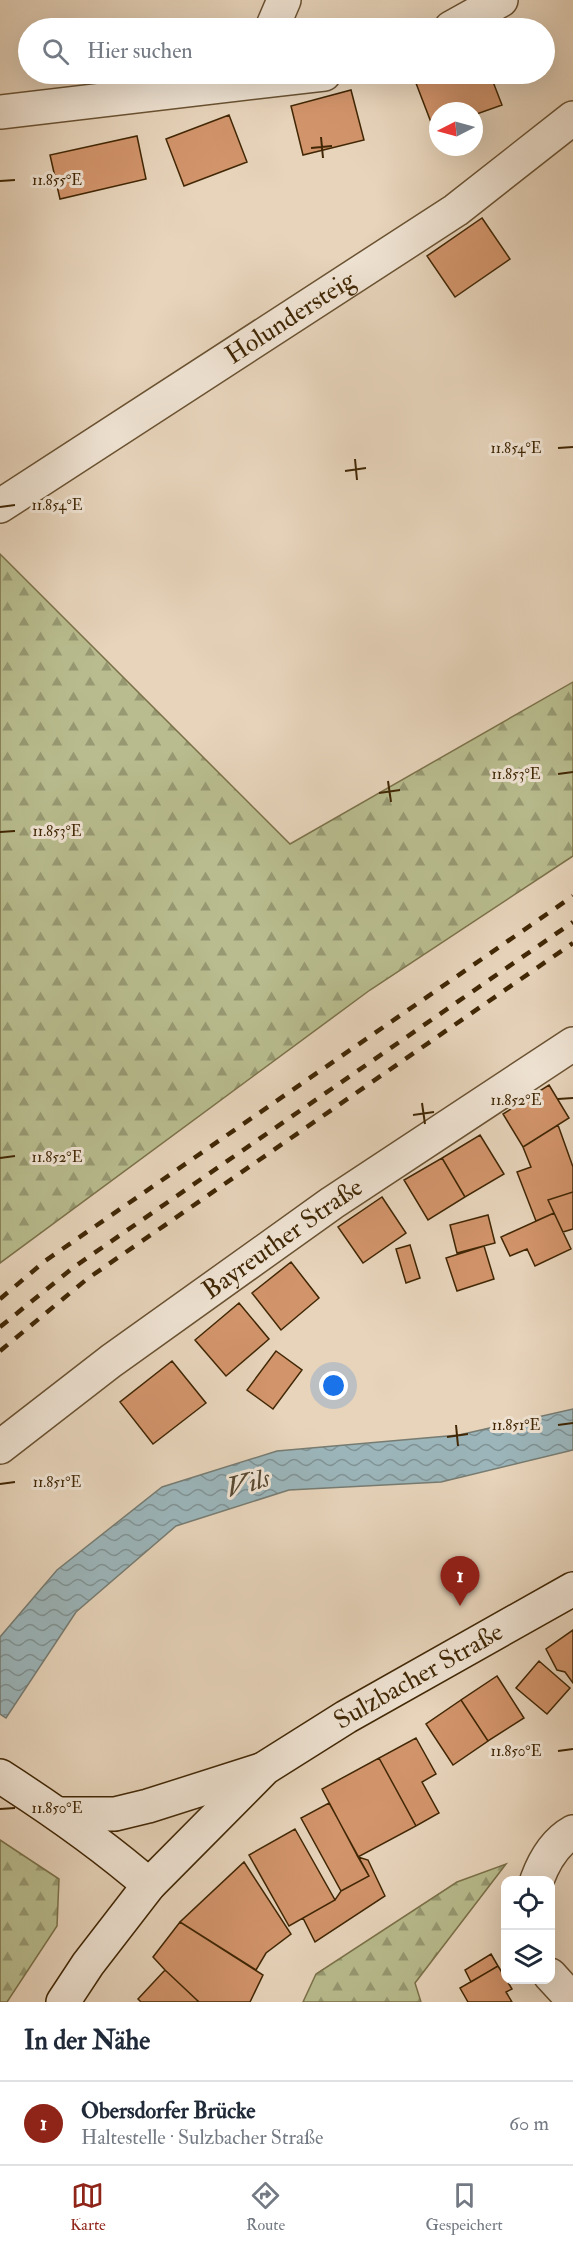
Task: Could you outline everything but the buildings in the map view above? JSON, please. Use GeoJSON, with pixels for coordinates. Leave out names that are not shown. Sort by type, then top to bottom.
{"type":"FeatureCollection","features":[{"type":"Feature","properties":{"kind":"street"},"geometry":{"type":"LineString","coordinates":[[276,18],[284,0]]}},
{"type":"Feature","properties":{"kind":"street"},"geometry":{"type":"LineString","coordinates":[[469,18],[501,0]]}},
{"type":"Feature","properties":{"kind":"street"},"geometry":{"type":"LineString","coordinates":[[0,111],[216,84]]}},
{"type":"Feature","properties":{"kind":"street","name":"Holundersteig"},"geometry":{"type":"LineString","coordinates":[[0,506],[456,210],[573,118]]}},
{"type":"Feature","properties":{"kind":"street","name":"Bayreuther Straße"},"geometry":{"type":"LineString","coordinates":[[0,1447],[111,1361],[332,1203],[573,1044]]}},
{"type":"Feature","properties":{"kind":"street","name":"Sulzbacher Straße"},"geometry":{"type":"LineString","coordinates":[[63,2002],[88,1964],[149,1885],[266,1768],[346,1717],[573,1589]]}},
{"type":"Feature","properties":{"kind":"street","name":"Sulzbacher Straße"},"geometry":{"type":"LineString","coordinates":[[59,1814],[115,1814],[148,1806],[266,1768]]}},
{"type":"Feature","properties":{"kind":"street"},"geometry":{"type":"LineString","coordinates":[[0,1776],[59,1814],[110,1851],[149,1885]]}},
{"type":"Feature","properties":{"kind":"street"},"geometry":{"type":"LineString","coordinates":[[539,1876],[552,1850],[564,1837],[573,1832]]}},
{"type":"Feature","properties":{"kind":"street"},"geometry":{"type":"LineString","coordinates":[[555,1980],[573,2000]]}},
{"type":"Feature","properties":{"kind":"green space"},"geometry":{"type":"Polygon","coordinates":[[[0,554],[290,844],[573,682],[573,856],[370,990],[0,1263],[0,554]]]}},
{"type":"Feature","properties":{"kind":"green space"},"geometry":{"type":"Polygon","coordinates":[[[0,1840],[59,1879],[57,1926],[7,2002],[0,2002],[0,1840]]]}},
{"type":"Feature","properties":{"kind":"green space"},"geometry":{"type":"Polygon","coordinates":[[[506,1864],[415,1983],[421,2002],[303,2002],[316,1974],[457,1882],[506,1864]]]}},
{"type":"Feature","properties":{"kind":"water","name":"Vils"},"geometry":{"type":"Polygon","coordinates":[[[573,1409],[573,1450],[441,1482],[289,1490],[176,1526],[76,1612],[6,1718],[0,1714],[0,1637],[57,1570],[162,1487],[277,1451],[459,1435],[573,1409]]]}},
{"type":"Feature","properties":{"kind":"railway"},"geometry":{"type":"LineString","coordinates":[[0,1299],[45,1261],[573,896]]}},
{"type":"Feature","properties":{"kind":"railway"},"geometry":{"type":"LineString","coordinates":[[0,1327],[74,1267],[573,922]]}},
{"type":"Feature","properties":{"kind":"railway"},"geometry":{"type":"LineString","coordinates":[[0,1351],[87,1279],[573,943]]}},
{"type":"Feature","properties":{"kind":"place","name":"Obersdorfer Brücke"},"geometry":{"type":"Point","coordinates":[460,1606]}}]}
